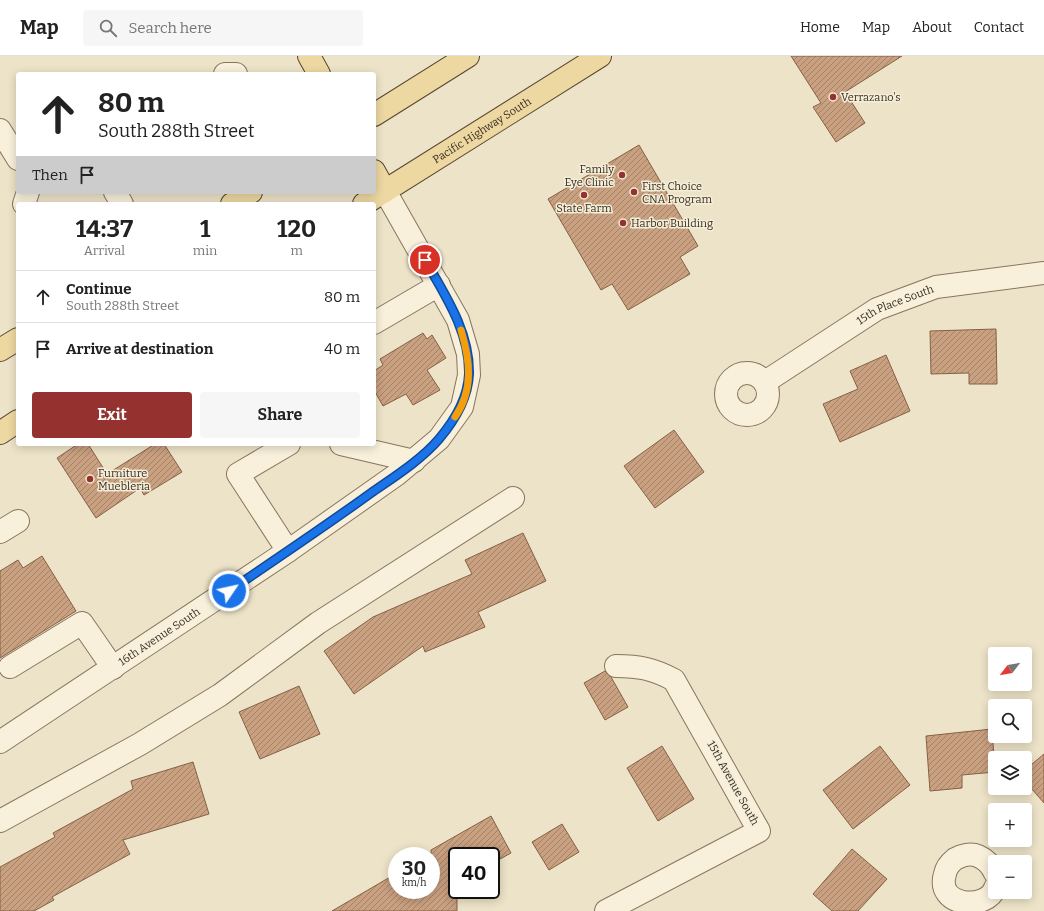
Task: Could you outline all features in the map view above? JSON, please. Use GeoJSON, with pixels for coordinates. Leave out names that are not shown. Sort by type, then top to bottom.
{"type":"FeatureCollection","features":[{"type":"Feature","properties":{"kind":"main road"},"geometry":{"type":"LineString","coordinates":[[309,56],[318,72]]}},
{"type":"Feature","properties":{"kind":"main road"},"geometry":{"type":"LineString","coordinates":[[376,114],[468,56]]}},
{"type":"Feature","properties":{"kind":"main road","name":"Pacific Highway South"},"geometry":{"type":"LineString","coordinates":[[367,202],[600,56]]}},
{"type":"Feature","properties":{"kind":"main road"},"geometry":{"type":"LineString","coordinates":[[376,174],[385,191]]}},
{"type":"Feature","properties":{"kind":"main road"},"geometry":{"type":"LineString","coordinates":[[235,202],[248,194]]}},
{"type":"Feature","properties":{"kind":"main road"},"geometry":{"type":"LineString","coordinates":[[0,350],[16,340]]}},
{"type":"Feature","properties":{"kind":"main road"},"geometry":{"type":"LineString","coordinates":[[0,432],[16,422]]}},
{"type":"Feature","properties":{"kind":"street"},"geometry":{"type":"LineString","coordinates":[[0,130],[16,156]]}},
{"type":"Feature","properties":{"kind":"street"},"geometry":{"type":"LineString","coordinates":[[376,322],[439,285],[385,191]]}},
{"type":"Feature","properties":{"kind":"street","name":"15th Place South"},"geometry":{"type":"LineString","coordinates":[[764,382],[877,309],[936,287],[1044,273]]}},
{"type":"Feature","properties":{"kind":"street","name":"16th Avenue South"},"geometry":{"type":"LineString","coordinates":[[1,739],[113,668],[288,551],[414,461],[439,439],[462,407],[469,375],[468,354],[458,320],[439,285]]}},
{"type":"Feature","properties":{"kind":"street"},"geometry":{"type":"LineString","coordinates":[[286,446],[238,474],[288,551]]}},
{"type":"Feature","properties":{"kind":"street"},"geometry":{"type":"LineString","coordinates":[[350,446],[414,461]]}},
{"type":"Feature","properties":{"kind":"street"},"geometry":{"type":"LineString","coordinates":[[0,821],[34,804],[140,744],[213,699],[318,623],[513,498]]}},
{"type":"Feature","properties":{"kind":"street"},"geometry":{"type":"LineString","coordinates":[[10,667],[82,623],[113,668]]}},
{"type":"Feature","properties":{"kind":"street","name":"15th Avenue South"},"geometry":{"type":"LineString","coordinates":[[606,911],[725,847],[759,831],[674,680],[663,674],[639,666],[616,666]]}},
{"type":"Feature","properties":{"kind":"street"},"geometry":{"type":"LineString","coordinates":[[988,863],[977,856],[968,855],[953,861],[947,868],[944,884],[951,900],[957,908],[975,907],[989,899]]}},
{"type":"Feature","properties":{"kind":"building","name":"Verrazano's"},"geometry":{"type":"Polygon","coordinates":[[[791,56],[902,56],[845,92],[865,123],[836,142],[813,107],[821,103],[791,56]]]}},
{"type":"Feature","properties":{"kind":"building","name":"Harbor Building"},"geometry":{"type":"Polygon","coordinates":[[[639,145],[698,246],[680,257],[690,274],[628,310],[612,284],[601,290],[548,199],[639,145]]]}},
{"type":"Feature","properties":{"kind":"building"},"geometry":{"type":"Polygon","coordinates":[[[996,329],[997,384],[969,384],[969,373],[931,374],[930,331],[996,329]]]}},
{"type":"Feature","properties":{"kind":"building"},"geometry":{"type":"Polygon","coordinates":[[[423,333],[427,339],[432,335],[446,358],[427,370],[440,390],[413,405],[406,394],[383,406],[376,394],[376,370],[383,365],[380,359],[423,333]]]}},
{"type":"Feature","properties":{"kind":"building"},"geometry":{"type":"Polygon","coordinates":[[[886,355],[910,411],[840,442],[823,404],[858,389],[850,371],[886,355]]]}},
{"type":"Feature","properties":{"kind":"building"},"geometry":{"type":"Polygon","coordinates":[[[674,430],[704,472],[655,508],[624,466],[674,430]]]}},
{"type":"Feature","properties":{"kind":"building"},"geometry":{"type":"Polygon","coordinates":[[[75,446],[89,446],[107,474],[152,446],[165,446],[182,472],[144,495],[140,488],[96,518],[57,458],[75,446]]]}},
{"type":"Feature","properties":{"kind":"building"},"geometry":{"type":"Polygon","coordinates":[[[523,533],[546,581],[478,612],[485,627],[425,652],[423,646],[354,694],[324,651],[373,617],[472,574],[465,560],[523,533]]]}},
{"type":"Feature","properties":{"kind":"building"},"geometry":{"type":"Polygon","coordinates":[[[42,556],[76,611],[0,658],[0,571],[18,560],[23,568],[42,556]]]}},
{"type":"Feature","properties":{"kind":"building"},"geometry":{"type":"Polygon","coordinates":[[[605,671],[611,677],[628,707],[605,720],[584,683],[605,671]]]}},
{"type":"Feature","properties":{"kind":"building"},"geometry":{"type":"Polygon","coordinates":[[[299,686],[320,734],[260,759],[239,712],[299,686]]]}},
{"type":"Feature","properties":{"kind":"building"},"geometry":{"type":"Polygon","coordinates":[[[988,729],[988,743],[993,743],[994,751],[988,751],[988,773],[962,775],[962,788],[930,791],[926,736],[988,729]]]}},
{"type":"Feature","properties":{"kind":"building"},"geometry":{"type":"Polygon","coordinates":[[[662,746],[694,799],[658,821],[627,768],[662,746]]]}},
{"type":"Feature","properties":{"kind":"building"},"geometry":{"type":"Polygon","coordinates":[[[880,746],[910,785],[853,829],[823,790],[880,746]]]}},
{"type":"Feature","properties":{"kind":"building"},"geometry":{"type":"Polygon","coordinates":[[[1044,754],[1044,803],[1032,789],[1032,764],[1044,754]]]}},
{"type":"Feature","properties":{"kind":"building"},"geometry":{"type":"Polygon","coordinates":[[[193,762],[209,814],[123,840],[130,854],[52,897],[54,900],[34,911],[0,911],[0,867],[55,837],[53,833],[133,789],[131,781],[193,762]]]}},
{"type":"Feature","properties":{"kind":"building"},"geometry":{"type":"Polygon","coordinates":[[[491,816],[511,853],[500,859],[500,847],[448,847],[448,899],[457,899],[457,911],[332,911],[388,878],[388,899],[440,899],[440,847],[436,847],[491,816]]]}},
{"type":"Feature","properties":{"kind":"building"},"geometry":{"type":"Polygon","coordinates":[[[562,824],[579,852],[549,870],[532,842],[562,824]]]}},
{"type":"Feature","properties":{"kind":"building"},"geometry":{"type":"Polygon","coordinates":[[[852,849],[887,879],[858,911],[832,911],[813,894],[852,849]]]}},
{"type":"Feature","properties":{"kind":"slow traffic"},"geometry":{"type":"LineString","coordinates":[[455,417],[462,407],[469,375],[468,354],[461,330]]}},
{"type":"Feature","properties":{"kind":"place","name":"Verrazano's"},"geometry":{"type":"Point","coordinates":[833,97]}},
{"type":"Feature","properties":{"kind":"place","name":"Family Eye Clinic"},"geometry":{"type":"Point","coordinates":[622,175]}},
{"type":"Feature","properties":{"kind":"place","name":"First Choice CNA Program"},"geometry":{"type":"Point","coordinates":[634,192]}},
{"type":"Feature","properties":{"kind":"place","name":"State Farm"},"geometry":{"type":"Point","coordinates":[584,195]}},
{"type":"Feature","properties":{"kind":"place","name":"Harbor Building"},"geometry":{"type":"Point","coordinates":[623,223]}},
{"type":"Feature","properties":{"kind":"place","name":"Furniture Muebleria"},"geometry":{"type":"Point","coordinates":[90,479]}},
{"type":"Feature","properties":{"kind":"route"},"geometry":{"type":"LineString","coordinates":[[229,591],[354,506],[414,461],[439,439],[462,407],[469,375],[468,354],[458,320],[425,260]]}}]}
